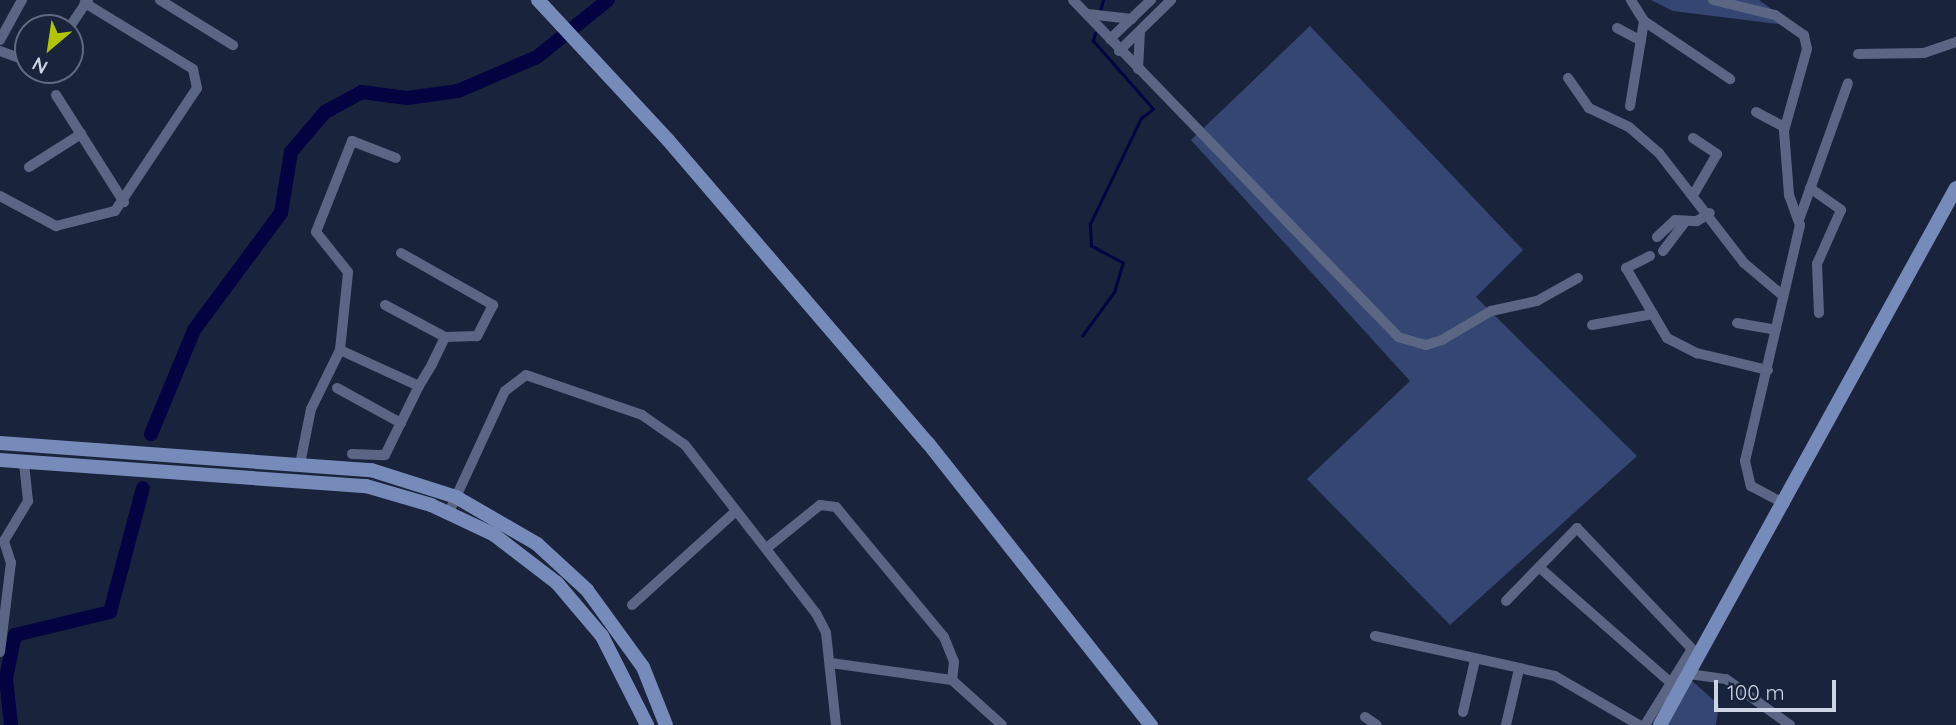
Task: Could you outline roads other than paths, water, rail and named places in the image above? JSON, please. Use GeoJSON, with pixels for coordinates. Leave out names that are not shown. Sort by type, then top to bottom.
{"type":"FeatureCollection","features":[{"type":"Feature","properties":{"kind":"street"},"geometry":{"type":"LineString","coordinates":[[0,40],[22,0]]}},
{"type":"Feature","properties":{"kind":"street"},"geometry":{"type":"LineString","coordinates":[[160,0],[233,44]]}},
{"type":"Feature","properties":{"kind":"street"},"geometry":{"type":"LineString","coordinates":[[538,0],[587,50],[928,443],[1152,725]]}},
{"type":"Feature","properties":{"kind":"street"},"geometry":{"type":"LineString","coordinates":[[1073,0],[1119,51],[1398,337],[1426,345],[1442,340],[1491,311],[1537,301],[1578,278]]}},
{"type":"Feature","properties":{"kind":"street"},"geometry":{"type":"LineString","coordinates":[[1110,39],[1151,0]]}},
{"type":"Feature","properties":{"kind":"street"},"geometry":{"type":"LineString","coordinates":[[1119,51],[1171,0]]}},
{"type":"Feature","properties":{"kind":"street"},"geometry":{"type":"LineString","coordinates":[[1631,0],[1644,21],[1730,79]]}},
{"type":"Feature","properties":{"kind":"street"},"geometry":{"type":"LineString","coordinates":[[1713,0],[1775,16],[1804,35],[1807,48],[1784,127],[1788,191],[1800,217]]}},
{"type":"Feature","properties":{"kind":"street"},"geometry":{"type":"LineString","coordinates":[[0,196],[56,226],[115,211],[124,202],[198,78],[86,2]]}},
{"type":"Feature","properties":{"kind":"street"},"geometry":{"type":"LineString","coordinates":[[1085,12],[1132,19]]}},
{"type":"Feature","properties":{"kind":"street"},"geometry":{"type":"LineString","coordinates":[[1630,106],[1644,21]]}},
{"type":"Feature","properties":{"kind":"street"},"geometry":{"type":"LineString","coordinates":[[1617,28],[1641,41]]}},
{"type":"Feature","properties":{"kind":"street"},"geometry":{"type":"LineString","coordinates":[[1138,69],[1142,29]]}},
{"type":"Feature","properties":{"kind":"street"},"geometry":{"type":"LineString","coordinates":[[1858,54],[1924,53],[1956,42]]}},
{"type":"Feature","properties":{"kind":"street"},"geometry":{"type":"LineString","coordinates":[[1568,78],[1589,108],[1629,127],[1695,192],[1744,264],[1781,294]]}},
{"type":"Feature","properties":{"kind":"street"},"geometry":{"type":"LineString","coordinates":[[1784,504],[1751,486],[1744,472],[1800,217],[1848,83]]}},
{"type":"Feature","properties":{"kind":"street"},"geometry":{"type":"LineString","coordinates":[[56,95],[124,202]]}},
{"type":"Feature","properties":{"kind":"street"},"geometry":{"type":"LineString","coordinates":[[1756,112],[1784,127]]}},
{"type":"Feature","properties":{"kind":"street"},"geometry":{"type":"LineString","coordinates":[[29,167],[81,134]]}},
{"type":"Feature","properties":{"kind":"street"},"geometry":{"type":"LineString","coordinates":[[1693,138],[1717,154],[1695,192]]}},
{"type":"Feature","properties":{"kind":"street"},"geometry":{"type":"LineString","coordinates":[[300,464],[311,409],[340,350],[348,272],[316,232],[355,139],[396,158]]}},
{"type":"Feature","properties":{"kind":"street"},"geometry":{"type":"LineString","coordinates":[[1810,188],[1842,210],[1817,264],[1819,313]]}},
{"type":"Feature","properties":{"kind":"street"},"geometry":{"type":"LineString","coordinates":[[1660,725],[1681,678],[1784,504],[1956,188]]}},
{"type":"Feature","properties":{"kind":"street"},"geometry":{"type":"LineString","coordinates":[[1657,237],[1675,220],[1686,221],[1710,213]]}},
{"type":"Feature","properties":{"kind":"street"},"geometry":{"type":"LineString","coordinates":[[1663,251],[1686,221]]}},
{"type":"Feature","properties":{"kind":"street"},"geometry":{"type":"LineString","coordinates":[[385,306],[445,337],[477,336],[493,305],[401,253]]}},
{"type":"Feature","properties":{"kind":"street"},"geometry":{"type":"LineString","coordinates":[[1650,256],[1626,268],[1667,338],[1687,350],[1768,370]]}},
{"type":"Feature","properties":{"kind":"street"},"geometry":{"type":"LineString","coordinates":[[1592,325],[1653,314]]}},
{"type":"Feature","properties":{"kind":"street"},"geometry":{"type":"LineString","coordinates":[[1737,323],[1775,330]]}},
{"type":"Feature","properties":{"kind":"street"},"geometry":{"type":"LineString","coordinates":[[352,454],[385,455],[445,337]]}},
{"type":"Feature","properties":{"kind":"street"},"geometry":{"type":"LineString","coordinates":[[340,350],[419,386]]}},
{"type":"Feature","properties":{"kind":"street"},"geometry":{"type":"LineString","coordinates":[[449,512],[505,391],[526,375],[663,427],[768,547],[816,613],[831,663],[836,725]]}},
{"type":"Feature","properties":{"kind":"street"},"geometry":{"type":"LineString","coordinates":[[337,388],[401,423]]}},
{"type":"Feature","properties":{"kind":"street"},"geometry":{"type":"LineString","coordinates":[[0,443],[371,470],[456,497],[537,544],[587,590],[643,667],[666,725]]}},
{"type":"Feature","properties":{"kind":"street"},"geometry":{"type":"LineString","coordinates":[[0,460],[366,486],[449,512],[527,558],[575,602],[625,674],[647,725]]}},
{"type":"Feature","properties":{"kind":"street"},"geometry":{"type":"LineString","coordinates":[[0,652],[4,585],[11,563],[4,541],[28,501],[24,462]]}},
{"type":"Feature","properties":{"kind":"street"},"geometry":{"type":"LineString","coordinates":[[768,547],[820,505],[836,507],[944,637],[954,662],[952,680]]}},
{"type":"Feature","properties":{"kind":"street"},"geometry":{"type":"LineString","coordinates":[[632,605],[736,511]]}},
{"type":"Feature","properties":{"kind":"street"},"geometry":{"type":"LineString","coordinates":[[1506,601],[1577,528],[1695,653]]}},
{"type":"Feature","properties":{"kind":"street"},"geometry":{"type":"LineString","coordinates":[[1540,568],[1681,678],[1726,679],[1790,725]]}},
{"type":"Feature","properties":{"kind":"street"},"geometry":{"type":"LineString","coordinates":[[1375,636],[1519,668],[1599,696],[1639,725]]}},
{"type":"Feature","properties":{"kind":"street"},"geometry":{"type":"LineString","coordinates":[[1463,712],[1475,660]]}},
{"type":"Feature","properties":{"kind":"street"},"geometry":{"type":"LineString","coordinates":[[831,663],[952,680],[1002,725]]}},
{"type":"Feature","properties":{"kind":"street"},"geometry":{"type":"LineString","coordinates":[[1506,725],[1519,668]]}},
{"type":"Feature","properties":{"kind":"street"},"geometry":{"type":"LineString","coordinates":[[1645,725],[1681,678]]}},
{"type":"Feature","properties":{"kind":"street"},"geometry":{"type":"LineString","coordinates":[[1365,717],[1377,725]]}},
{"type":"Feature","properties":{"kind":"waterway"},"geometry":{"type":"LineString","coordinates":[[151,434],[194,330],[281,213],[291,152],[325,112],[362,92],[407,98],[458,91],[537,57],[608,0]]}},
{"type":"Feature","properties":{"kind":"waterway"},"geometry":{"type":"LineString","coordinates":[[1099,14],[1103,0]]}},
{"type":"Feature","properties":{"kind":"waterway"},"geometry":{"type":"LineString","coordinates":[[1082,336],[1114,292],[1123,263],[1091,246],[1090,224],[1141,118],[1153,109],[1093,41],[1095,33]]}},
{"type":"Feature","properties":{"kind":"waterway"},"geometry":{"type":"LineString","coordinates":[[11,725],[6,678],[15,635],[110,612],[143,488]]}}]}
